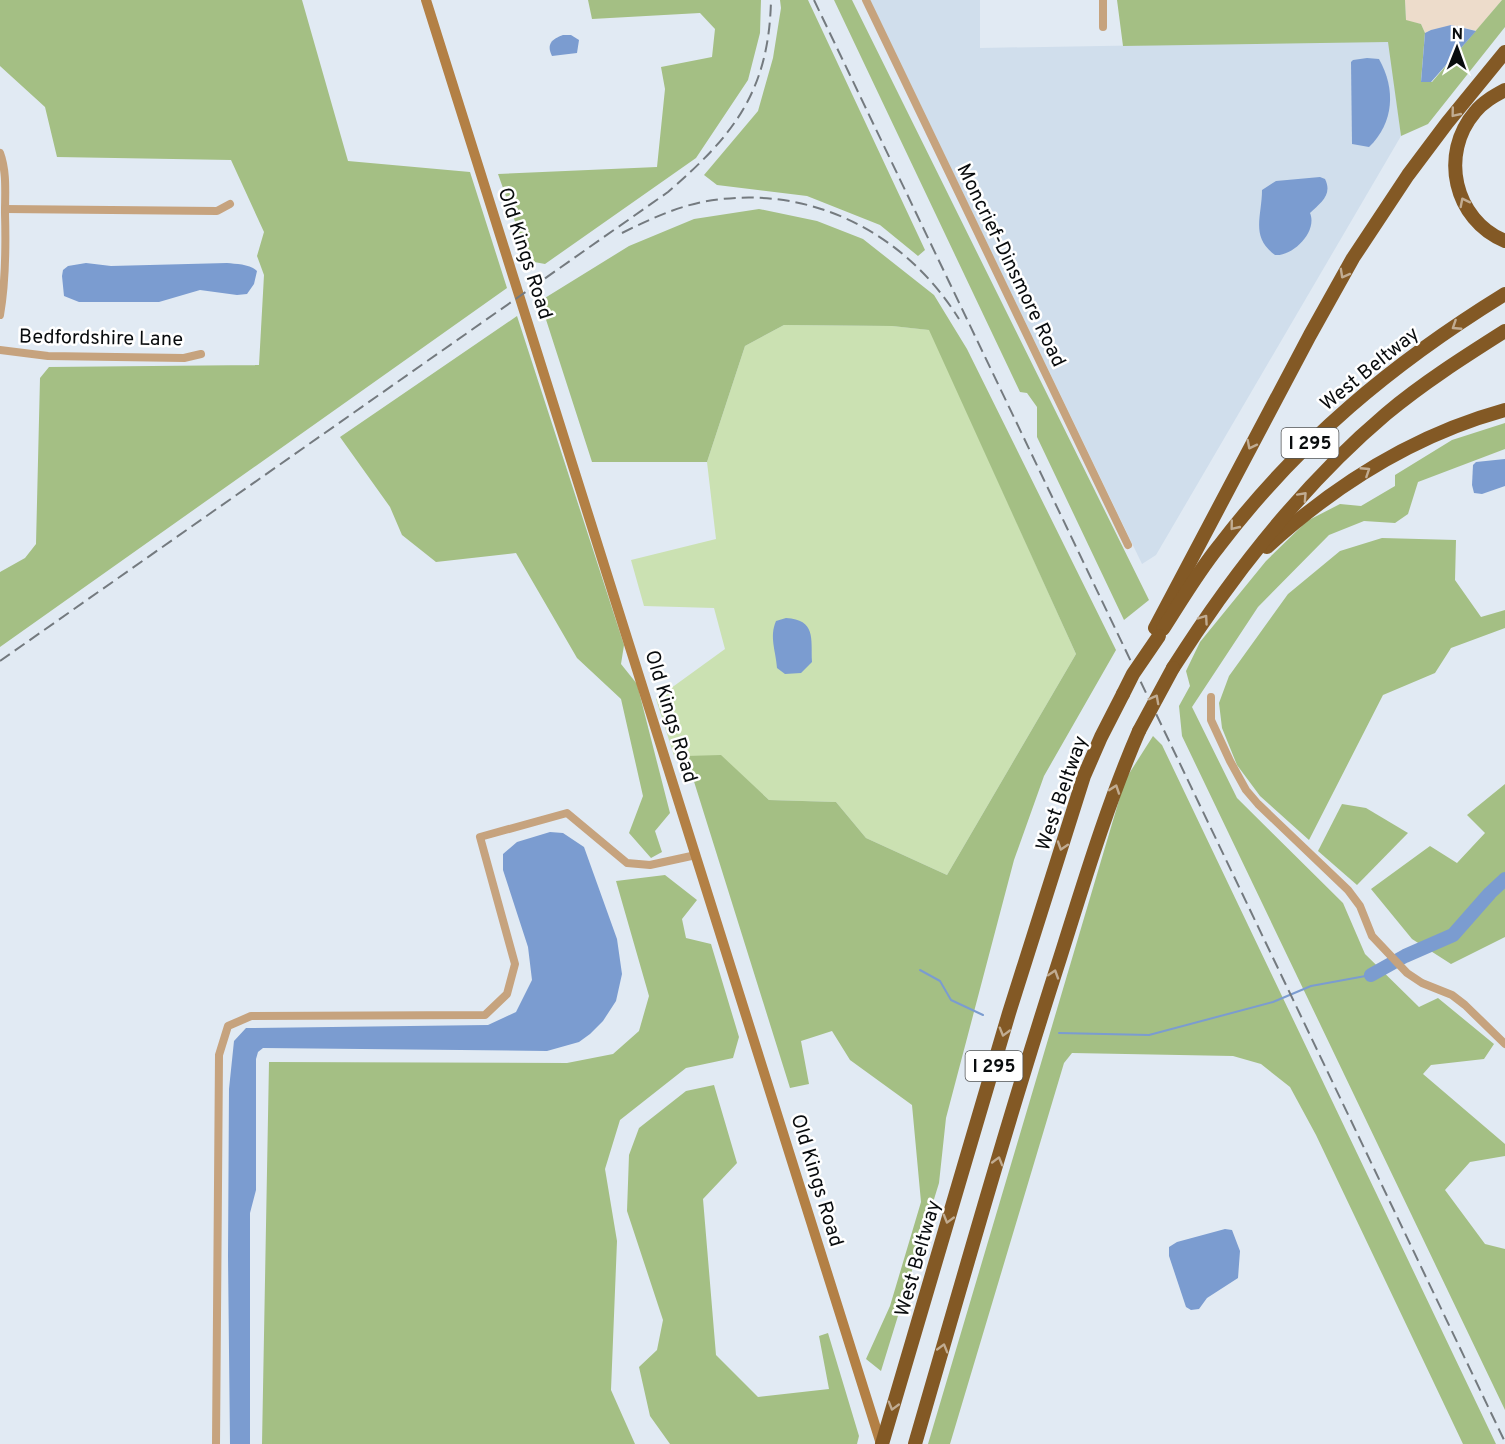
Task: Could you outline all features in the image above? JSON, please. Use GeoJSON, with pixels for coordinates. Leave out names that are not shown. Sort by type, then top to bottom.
{"type":"FeatureCollection","features":[{"type":"Feature","properties":{"kind":"highway"},"geometry":{"type":"LineString","coordinates":[[1157,632],[1310,335],[1353,258],[1408,175],[1505,52]]}},
{"type":"Feature","properties":{"kind":"highway"},"geometry":{"type":"LineString","coordinates":[[1477,87],[1505,68]]}},
{"type":"Feature","properties":{"kind":"highway"},"geometry":{"type":"LineString","coordinates":[[1505,90],[1474,112],[1465,126],[1455,159],[1455,180],[1464,205],[1475,221],[1486,231],[1505,241]]}},
{"type":"Feature","properties":{"kind":"highway","name":"West Beltway"},"geometry":{"type":"LineString","coordinates":[[881,1444],[1009,1013],[1084,776],[1133,674],[1157,632],[1217,547],[1281,472],[1359,397],[1394,369],[1436,338],[1505,294]]}},
{"type":"Feature","properties":{"kind":"highway","name":"I 295"},"geometry":{"type":"LineString","coordinates":[[915,1444],[1041,1015],[1119,776],[1138,731],[1173,668],[1204,619],[1276,524],[1328,467],[1386,415],[1446,368],[1505,330]]}},
{"type":"Feature","properties":{"kind":"highway"},"geometry":{"type":"LineString","coordinates":[[1239,573],[1288,528],[1333,492],[1377,464],[1431,435],[1505,410]]}},
{"type":"Feature","properties":{"kind":"street","name":"Old Kings Road"},"geometry":{"type":"LineString","coordinates":[[426,0],[641,673],[881,1444]]}},
{"type":"Feature","properties":{"kind":"street","name":"Moncrief-Dinsmore Road"},"geometry":{"type":"LineString","coordinates":[[866,0],[1128,545]]}},
{"type":"Feature","properties":{"kind":"street"},"geometry":{"type":"LineString","coordinates":[[1103,0],[1103,27]]}},
{"type":"Feature","properties":{"kind":"street"},"geometry":{"type":"LineString","coordinates":[[0,153],[5,172],[3,260],[5,286],[0,315]]}},
{"type":"Feature","properties":{"kind":"street"},"geometry":{"type":"LineString","coordinates":[[5,209],[217,211],[230,204]]}},
{"type":"Feature","properties":{"kind":"street","name":"Bedfordshire Lane"},"geometry":{"type":"LineString","coordinates":[[0,350],[48,356],[184,357],[201,354]]}},
{"type":"Feature","properties":{"kind":"street"},"geometry":{"type":"LineString","coordinates":[[1211,697],[1211,720],[1246,790],[1348,890],[1360,906],[1372,936],[1381,947],[1422,983],[1452,995],[1465,1005],[1505,1044]]}},
{"type":"Feature","properties":{"kind":"street"},"geometry":{"type":"LineString","coordinates":[[216,1444],[219,1055],[228,1026],[251,1016],[485,1015],[507,994],[515,964],[480,837],[567,813],[627,863],[650,865],[696,855]]}},
{"type":"Feature","properties":{"kind":"shaded area"},"geometry":{"type":"Polygon","coordinates":[[[870,0],[980,0],[980,48],[1389,41],[1401,136],[1156,555],[1142,564],[870,0]]]}},
{"type":"Feature","properties":{"kind":"shaded area"},"geometry":{"type":"Polygon","coordinates":[[[1405,0],[1502,0],[1476,31],[1462,27],[1431,30],[1425,33],[1421,24],[1406,21],[1405,0]]]}},
{"type":"Feature","properties":{"kind":"green space"},"geometry":{"type":"Polygon","coordinates":[[[0,0],[302,0],[348,161],[470,172],[507,288],[0,647],[0,572],[25,558],[36,544],[40,378],[49,367],[259,365],[264,275],[257,256],[264,232],[231,160],[57,157],[45,107],[0,66],[0,0]]]}},
{"type":"Feature","properties":{"kind":"green space"},"geometry":{"type":"Polygon","coordinates":[[[588,0],[761,0],[760,33],[748,80],[696,158],[545,264],[529,261],[498,174],[657,167],[665,89],[661,67],[712,57],[715,29],[700,13],[592,19],[588,0]]]}},
{"type":"Feature","properties":{"kind":"green space"},"geometry":{"type":"Polygon","coordinates":[[[780,0],[808,0],[925,250],[918,256],[880,225],[807,196],[717,185],[704,175],[758,111],[773,58],[781,8],[780,0]]]}},
{"type":"Feature","properties":{"kind":"green space"},"geometry":{"type":"Polygon","coordinates":[[[834,0],[852,0],[1149,600],[1124,620],[1037,437],[1037,407],[1027,393],[1020,392],[834,0]]]}},
{"type":"Feature","properties":{"kind":"green space"},"geometry":{"type":"Polygon","coordinates":[[[1117,0],[1405,0],[1406,20],[1421,24],[1425,33],[1421,81],[1432,82],[1502,0],[1505,0],[1505,27],[1428,124],[1401,136],[1388,42],[1123,46],[1117,0]]]}},
{"type":"Feature","properties":{"kind":"green space"},"geometry":{"type":"Polygon","coordinates":[[[759,209],[817,221],[863,239],[934,295],[967,349],[1116,650],[1044,776],[1014,860],[946,1118],[939,1183],[881,1371],[866,1359],[890,1306],[921,1202],[912,1105],[850,1060],[832,1031],[801,1041],[809,1084],[790,1088],[686,756],[721,755],[769,800],[836,802],[866,838],[947,875],[1076,654],[929,330],[892,326],[784,325],[745,346],[707,462],[592,462],[540,301],[629,246],[694,219],[759,209]]]}},
{"type":"Feature","properties":{"kind":"green space"},"geometry":{"type":"Polygon","coordinates":[[[517,316],[624,645],[621,664],[637,684],[670,813],[655,831],[662,852],[651,858],[629,833],[643,796],[621,699],[577,658],[516,553],[436,562],[402,535],[390,507],[340,437],[517,316]]]}},
{"type":"Feature","properties":{"kind":"green space"},"geometry":{"type":"Polygon","coordinates":[[[784,325],[892,326],[930,330],[1076,654],[947,875],[866,838],[836,802],[769,800],[721,756],[686,756],[675,759],[656,699],[725,649],[714,608],[644,606],[631,560],[716,539],[707,462],[745,346],[784,325]]]}},
{"type":"Feature","properties":{"kind":"green space"},"geometry":{"type":"Polygon","coordinates":[[[1505,423],[1505,449],[1418,482],[1408,514],[1395,523],[1364,521],[1329,535],[1258,607],[1192,707],[1237,798],[1343,903],[1365,954],[1419,1007],[1438,998],[1494,1044],[1484,1059],[1431,1065],[1423,1074],[1505,1144],[1505,1156],[1470,1162],[1445,1190],[1485,1244],[1505,1249],[1505,1410],[1182,736],[1179,706],[1190,686],[1186,671],[1200,642],[1266,561],[1307,521],[1340,504],[1361,506],[1395,486],[1395,475],[1452,440],[1505,423]]]}},
{"type":"Feature","properties":{"kind":"green space"},"geometry":{"type":"Polygon","coordinates":[[[1382,538],[1456,540],[1455,580],[1481,617],[1505,610],[1505,628],[1451,648],[1435,673],[1383,695],[1309,840],[1260,796],[1237,765],[1222,728],[1219,703],[1229,676],[1288,594],[1340,551],[1382,538]]]}},
{"type":"Feature","properties":{"kind":"green space"},"geometry":{"type":"Polygon","coordinates":[[[1153,736],[1162,745],[1496,1444],[1463,1444],[1316,1135],[1290,1087],[1261,1064],[1233,1056],[1072,1053],[1064,1063],[950,1444],[928,1444],[1125,780],[1153,736]]]}},
{"type":"Feature","properties":{"kind":"green space"},"geometry":{"type":"Polygon","coordinates":[[[1505,784],[1505,937],[1451,964],[1412,939],[1371,889],[1430,846],[1457,863],[1485,833],[1467,815],[1505,784]]]}},
{"type":"Feature","properties":{"kind":"green space"},"geometry":{"type":"Polygon","coordinates":[[[1342,804],[1366,808],[1408,833],[1357,885],[1318,851],[1342,804]]]}},
{"type":"Feature","properties":{"kind":"green space"},"geometry":{"type":"Polygon","coordinates":[[[665,875],[697,900],[682,919],[686,938],[711,944],[739,1037],[733,1058],[686,1068],[620,1120],[605,1169],[617,1241],[611,1390],[635,1444],[262,1444],[269,1062],[567,1063],[613,1054],[639,1031],[649,996],[616,881],[665,875]]]}},
{"type":"Feature","properties":{"kind":"green space"},"geometry":{"type":"Polygon","coordinates":[[[714,1085],[737,1163],[703,1199],[716,1355],[758,1397],[829,1389],[819,1336],[828,1333],[859,1436],[857,1444],[670,1444],[650,1416],[639,1367],[657,1350],[663,1320],[627,1211],[629,1155],[639,1128],[686,1091],[714,1085]]]}},
{"type":"Feature","properties":{"kind":"water"},"geometry":{"type":"Polygon","coordinates":[[[1451,25],[1476,31],[1431,82],[1421,82],[1425,33],[1451,25]]]}},
{"type":"Feature","properties":{"kind":"water"},"geometry":{"type":"Polygon","coordinates":[[[563,35],[571,35],[579,40],[577,53],[552,56],[551,42],[563,35]]]}},
{"type":"Feature","properties":{"kind":"water"},"geometry":{"type":"Polygon","coordinates":[[[1367,58],[1379,59],[1390,94],[1388,117],[1384,127],[1369,147],[1352,144],[1351,62],[1367,58]]]}},
{"type":"Feature","properties":{"kind":"water"},"geometry":{"type":"Polygon","coordinates":[[[1320,177],[1325,179],[1327,190],[1324,198],[1310,213],[1310,228],[1307,235],[1296,248],[1282,255],[1275,255],[1262,241],[1260,233],[1262,190],[1276,181],[1320,177]]]}},
{"type":"Feature","properties":{"kind":"water"},"geometry":{"type":"Polygon","coordinates":[[[86,263],[111,266],[227,263],[247,266],[257,271],[254,284],[247,294],[237,295],[200,290],[159,302],[79,302],[64,296],[63,270],[68,266],[86,263]]]}},
{"type":"Feature","properties":{"kind":"water"},"geometry":{"type":"Polygon","coordinates":[[[1505,459],[1505,486],[1482,494],[1474,493],[1473,465],[1476,462],[1505,459]]]}},
{"type":"Feature","properties":{"kind":"water"},"geometry":{"type":"Polygon","coordinates":[[[786,618],[803,622],[810,632],[812,662],[801,673],[785,674],[777,668],[773,638],[774,627],[776,621],[786,618]]]}},
{"type":"Feature","properties":{"kind":"water"},"geometry":{"type":"Polygon","coordinates":[[[550,832],[563,833],[584,847],[617,939],[622,974],[616,1001],[603,1021],[590,1034],[579,1042],[547,1051],[263,1048],[258,1052],[256,1059],[256,1190],[250,1213],[250,1444],[230,1444],[229,1089],[234,1041],[246,1028],[488,1025],[516,1012],[532,980],[528,947],[503,870],[503,854],[517,842],[550,832]]]}},
{"type":"Feature","properties":{"kind":"water"},"geometry":{"type":"Polygon","coordinates":[[[1225,1229],[1232,1230],[1240,1251],[1238,1278],[1207,1298],[1199,1309],[1191,1310],[1186,1307],[1169,1256],[1169,1247],[1177,1242],[1225,1229]]]}},
{"type":"Feature","properties":{"kind":"waterway"},"geometry":{"type":"LineString","coordinates":[[1371,975],[1405,956],[1453,935],[1505,879]]}},
{"type":"Feature","properties":{"kind":"waterway"},"geometry":{"type":"LineString","coordinates":[[920,970],[940,981],[951,1000],[983,1015]]}},
{"type":"Feature","properties":{"kind":"waterway"},"geometry":{"type":"LineString","coordinates":[[1059,1033],[1149,1035],[1273,1002],[1311,986],[1371,975]]}},
{"type":"Feature","properties":{"kind":"railway"},"geometry":{"type":"LineString","coordinates":[[0,661],[668,192],[712,151],[744,109],[755,86],[763,60],[769,32],[771,0]]}},
{"type":"Feature","properties":{"kind":"railway"},"geometry":{"type":"LineString","coordinates":[[814,0],[1505,1442]]}},
{"type":"Feature","properties":{"kind":"railway"},"geometry":{"type":"LineString","coordinates":[[622,233],[661,215],[702,202],[741,198],[779,199],[815,207],[849,220],[881,238],[910,261],[936,288],[959,319]]}}]}
